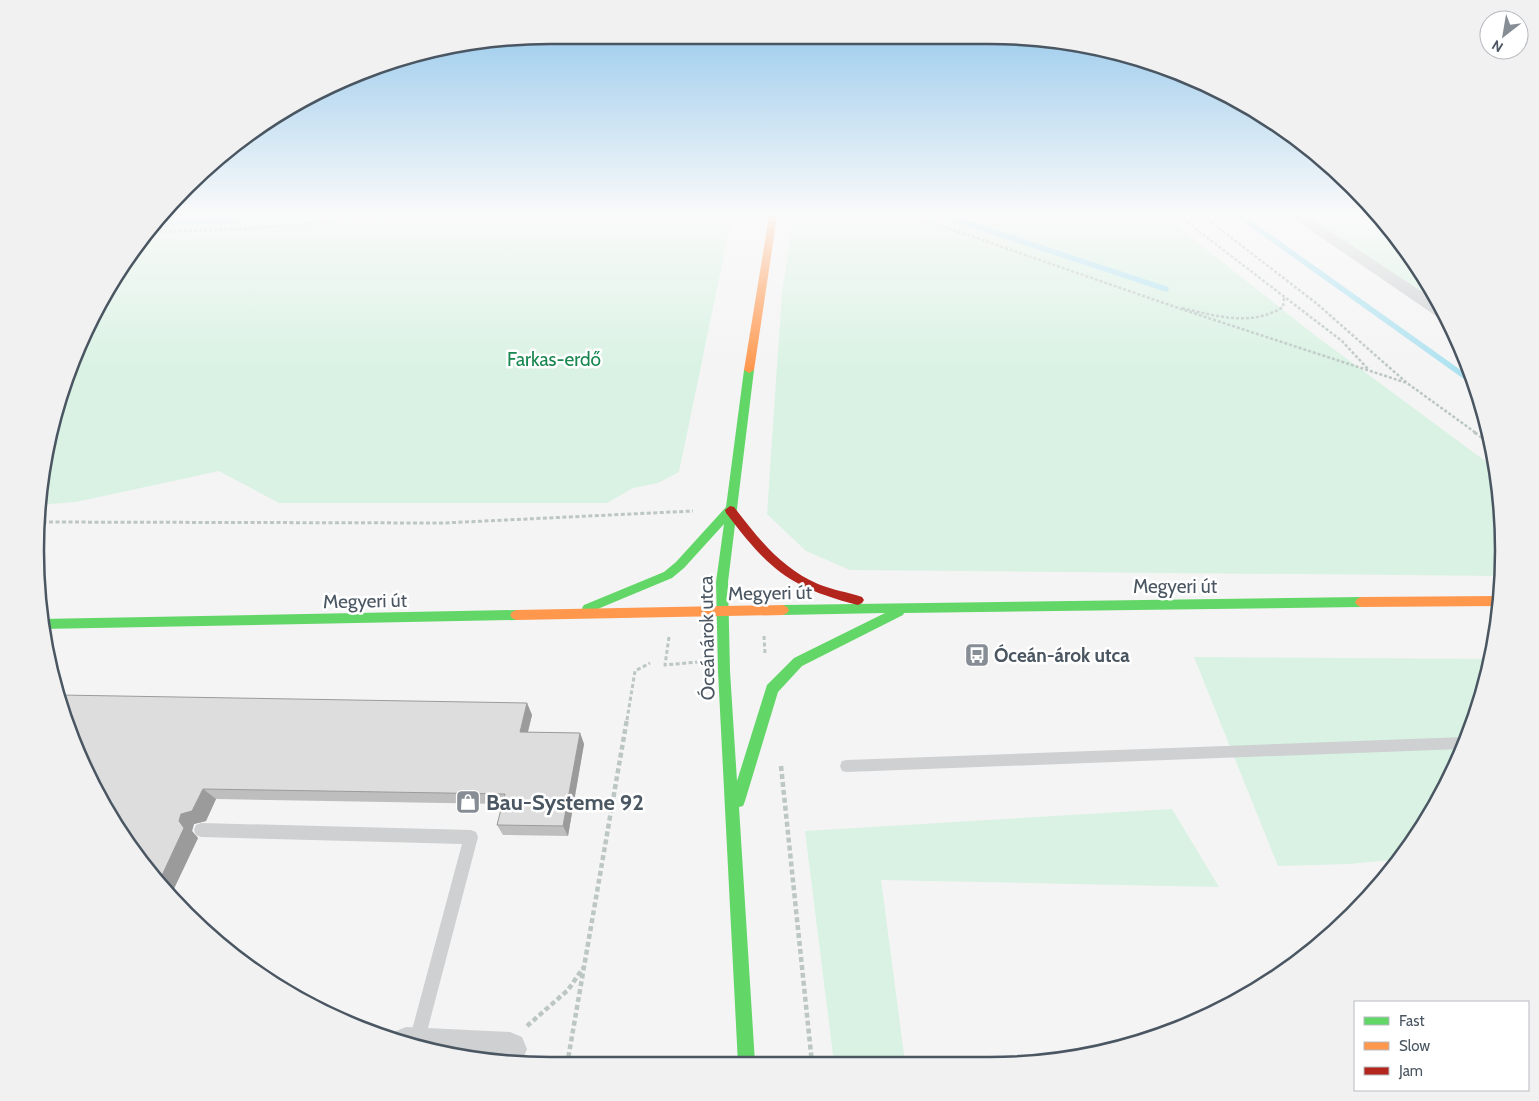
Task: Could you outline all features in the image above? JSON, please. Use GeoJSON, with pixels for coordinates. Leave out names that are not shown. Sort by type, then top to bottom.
{"type":"FeatureCollection","features":[{"type":"Feature","properties":{"kind":"main road","name":"Óceánárok utca"},"geometry":{"type":"LineString","coordinates":[[746,1057],[722,612],[723,576],[730,510],[755,321],[764,267]]}},
{"type":"Feature","properties":{"kind":"main road"},"geometry":{"type":"LineString","coordinates":[[541,615],[586,608],[659,580],[680,565],[730,510],[776,567],[796,581],[834,595],[905,609]]}},
{"type":"Feature","properties":{"kind":"main road","name":"Megyeri út"},"geometry":{"type":"LineString","coordinates":[[50,629],[541,615],[1059,605],[1492,601]]}},
{"type":"Feature","properties":{"kind":"main road"},"geometry":{"type":"LineString","coordinates":[[733,819],[772,689],[798,662],[905,609]]}},
{"type":"Feature","properties":{"kind":"street"},"geometry":{"type":"LineString","coordinates":[[1374,267],[1432,306]]}},
{"type":"Feature","properties":{"kind":"street"},"geometry":{"type":"LineString","coordinates":[[445,1046],[510,1049]]}},
{"type":"Feature","properties":{"kind":"lane"},"geometry":{"type":"LineString","coordinates":[[847,766],[1457,743]]}},
{"type":"Feature","properties":{"kind":"lane"},"geometry":{"type":"LineString","coordinates":[[201,830],[470,837],[413,1038]]}},
{"type":"Feature","properties":{"kind":"path"},"geometry":{"type":"LineString","coordinates":[[1062,267],[1408,383]]}},
{"type":"Feature","properties":{"kind":"path"},"geometry":{"type":"LineString","coordinates":[[1245,267],[1342,341],[1369,371]]}},
{"type":"Feature","properties":{"kind":"path"},"geometry":{"type":"LineString","coordinates":[[1269,267],[1316,303],[1408,383],[1482,438]]}},
{"type":"Feature","properties":{"kind":"path"},"geometry":{"type":"LineString","coordinates":[[1174,306],[1223,318],[1248,318],[1278,311],[1283,307],[1284,297]]}},
{"type":"Feature","properties":{"kind":"path"},"geometry":{"type":"LineString","coordinates":[[45,522],[443,523],[730,510]]}},
{"type":"Feature","properties":{"kind":"path"},"geometry":{"type":"LineString","coordinates":[[568,1057],[635,671],[650,663]]}},
{"type":"Feature","properties":{"kind":"path"},"geometry":{"type":"LineString","coordinates":[[781,761],[811,1057]]}},
{"type":"Feature","properties":{"kind":"path"},"geometry":{"type":"LineString","coordinates":[[510,1049],[532,1019],[568,990],[584,966]]}},
{"type":"Feature","properties":{"kind":"green space","name":"Farkas-erdő"},"geometry":{"type":"Polygon","coordinates":[[[130,267],[721,267],[679,472],[658,483],[633,488],[607,503],[279,503],[219,471],[76,502],[46,504],[53,452],[61,419],[82,357],[96,326],[130,267]]]}},
{"type":"Feature","properties":{"kind":"green space"},"geometry":{"type":"Polygon","coordinates":[[[786,267],[1229,267],[1316,336],[1488,463],[1494,517],[1494,576],[850,570],[806,551],[767,514],[782,293],[786,267]]]}},
{"type":"Feature","properties":{"kind":"green space"},"geometry":{"type":"Polygon","coordinates":[[[1384,267],[1409,267],[1426,295],[1384,267]]]}},
{"type":"Feature","properties":{"kind":"green space"},"geometry":{"type":"Polygon","coordinates":[[[1194,657],[1484,659],[1468,713],[1443,775],[1410,832],[1390,860],[1349,864],[1278,866],[1194,657]]]}},
{"type":"Feature","properties":{"kind":"green space"},"geometry":{"type":"Polygon","coordinates":[[[1172,809],[1219,887],[881,880],[904,1057],[833,1057],[805,831],[1172,809]]]}},
{"type":"Feature","properties":{"kind":"building","name":"Bau-Systeme 92"},"geometry":{"type":"Polygon","coordinates":[[[65,695],[527,703],[520,732],[580,733],[563,826],[497,825],[505,794],[203,789],[192,811],[181,814],[179,821],[184,828],[162,875],[129,832],[96,775],[82,744],[65,695]]]}},
{"type":"Feature","properties":{"kind":"waterway"},"geometry":{"type":"LineString","coordinates":[[1101,267],[1166,289]]}},
{"type":"Feature","properties":{"kind":"waterway"},"geometry":{"type":"LineString","coordinates":[[1312,267],[1464,375]]}},
{"type":"Feature","properties":{"kind":"traffic: fast"},"geometry":{"type":"LineString","coordinates":[[746,1057],[724,671],[722,582],[749,370]]}},
{"type":"Feature","properties":{"kind":"traffic: fast"},"geometry":{"type":"LineString","coordinates":[[588,608],[668,575],[680,565],[730,510]]}},
{"type":"Feature","properties":{"kind":"traffic: fast"},"geometry":{"type":"LineString","coordinates":[[783,610],[1361,602]]}},
{"type":"Feature","properties":{"kind":"traffic: fast"},"geometry":{"type":"LineString","coordinates":[[738,801],[772,689],[798,662],[899,612]]}},
{"type":"Feature","properties":{"kind":"traffic: fast"},"geometry":{"type":"LineString","coordinates":[[49,624],[516,615]]}},
{"type":"Feature","properties":{"kind":"traffic: slow"},"geometry":{"type":"LineString","coordinates":[[749,370],[765,267]]}},
{"type":"Feature","properties":{"kind":"traffic: slow"},"geometry":{"type":"LineString","coordinates":[[1361,602],[1492,601]]}},
{"type":"Feature","properties":{"kind":"traffic: slow"},"geometry":{"type":"LineString","coordinates":[[516,615],[783,610]]}},
{"type":"Feature","properties":{"kind":"traffic: jam"},"geometry":{"type":"LineString","coordinates":[[730,510],[758,545],[784,570],[815,587],[858,600]]}},
{"type":"Feature","properties":{"kind":"place","name":"Óceán-árok utca"},"geometry":{"type":"Point","coordinates":[977,655]}},
{"type":"Feature","properties":{"kind":"place","name":"Bau-Systeme 92"},"geometry":{"type":"Point","coordinates":[468,802]}}]}
